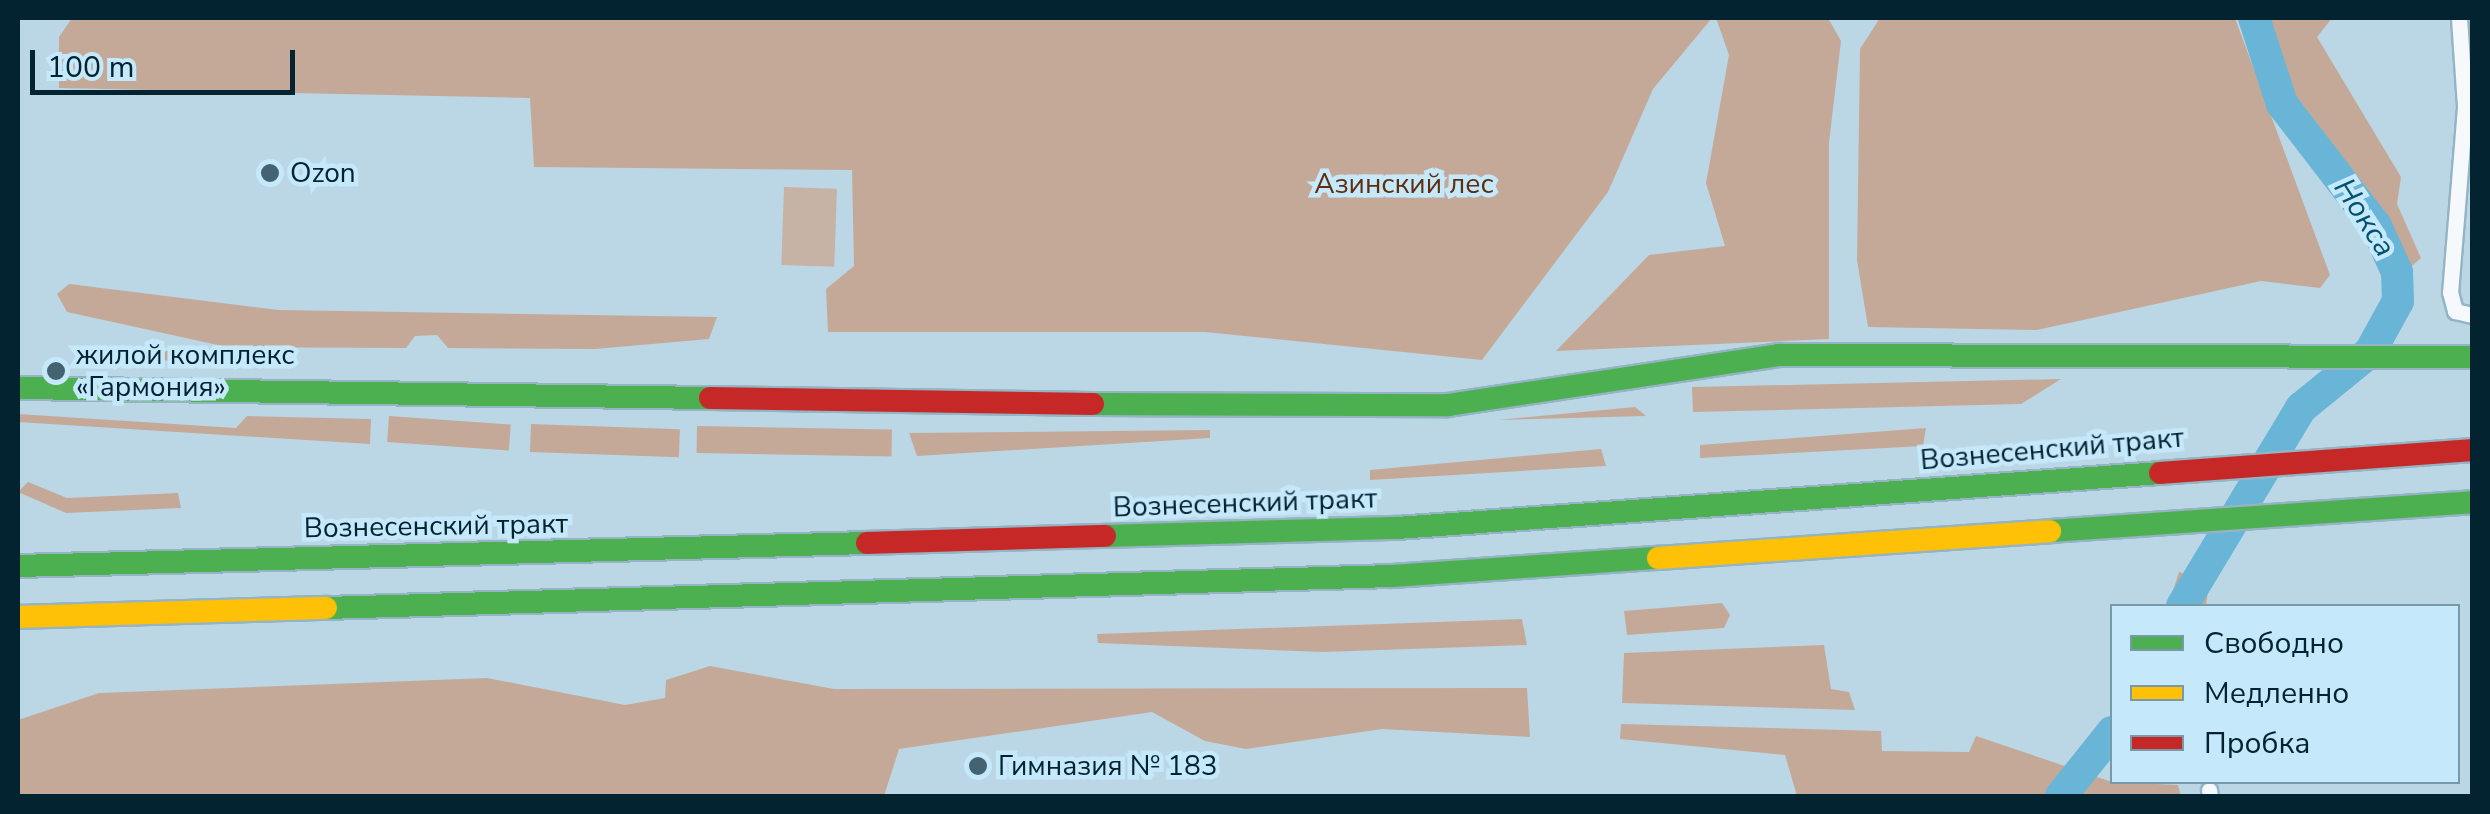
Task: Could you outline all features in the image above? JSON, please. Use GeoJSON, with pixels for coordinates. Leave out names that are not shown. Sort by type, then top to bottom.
{"type":"FeatureCollection","features":[{"type":"Feature","properties":{"kind":"main road"},"geometry":{"type":"LineString","coordinates":[[18,388],[1340,408],[1448,405],[1779,355],[2472,357]]}},
{"type":"Feature","properties":{"kind":"main road","name":"Вознесенский тракт"},"geometry":{"type":"LineString","coordinates":[[18,566],[1396,528],[2195,467],[2472,450]]}},
{"type":"Feature","properties":{"kind":"main road"},"geometry":{"type":"LineString","coordinates":[[18,617],[1392,576],[2164,520],[2472,502]]}},
{"type":"Feature","properties":{"kind":"street"},"geometry":{"type":"LineString","coordinates":[[2459,18],[2468,107],[2449,259],[2455,311],[2472,315]]}},
{"type":"Feature","properties":{"kind":"shaded area"},"geometry":{"type":"Polygon","coordinates":[[[784,187],[837,189],[834,267],[781,265],[784,187]]]}},
{"type":"Feature","properties":{"kind":"green space","name":"Азинский лес"},"geometry":{"type":"Polygon","coordinates":[[[72,18],[1712,18],[1653,89],[1608,192],[1482,360],[1205,332],[828,332],[826,289],[854,266],[852,170],[534,167],[530,98],[59,88],[59,37],[72,18]]]}},
{"type":"Feature","properties":{"kind":"green space"},"geometry":{"type":"Polygon","coordinates":[[[1716,18],[1828,18],[1841,41],[1829,143],[1829,339],[1556,351],[1649,255],[1725,246],[1706,183],[1729,55],[1716,18]]]}},
{"type":"Feature","properties":{"kind":"green space"},"geometry":{"type":"Polygon","coordinates":[[[1880,18],[2235,18],[2330,275],[2320,288],[2261,281],[2037,330],[1868,327],[1857,260],[1860,49],[1880,18]]]}},
{"type":"Feature","properties":{"kind":"green space"},"geometry":{"type":"Polygon","coordinates":[[[2263,18],[2332,18],[2317,37],[2401,177],[2397,204],[2421,258],[2405,272],[2391,230],[2289,99],[2263,18]]]}},
{"type":"Feature","properties":{"kind":"green space"},"geometry":{"type":"Polygon","coordinates":[[[69,284],[279,310],[717,317],[709,339],[595,349],[448,348],[437,335],[415,336],[406,348],[227,347],[67,312],[57,294],[69,284]]]}},
{"type":"Feature","properties":{"kind":"green space"},"geometry":{"type":"Polygon","coordinates":[[[124,349],[290,355],[290,365],[124,359],[124,349]]]}},
{"type":"Feature","properties":{"kind":"green space"},"geometry":{"type":"Polygon","coordinates":[[[2061,379],[2021,404],[1693,412],[1692,387],[2061,379]]]}},
{"type":"Feature","properties":{"kind":"green space"},"geometry":{"type":"Polygon","coordinates":[[[1635,407],[1646,416],[1497,420],[1635,407]]]}},
{"type":"Feature","properties":{"kind":"green space"},"geometry":{"type":"Polygon","coordinates":[[[18,414],[236,428],[247,416],[371,419],[370,444],[18,422],[18,414]]]}},
{"type":"Feature","properties":{"kind":"green space"},"geometry":{"type":"Polygon","coordinates":[[[389,416],[511,425],[509,450],[387,442],[389,416]]]}},
{"type":"Feature","properties":{"kind":"green space"},"geometry":{"type":"Polygon","coordinates":[[[531,424],[680,429],[679,457],[530,452],[531,424]]]}},
{"type":"Feature","properties":{"kind":"green space"},"geometry":{"type":"Polygon","coordinates":[[[697,426],[892,429],[891,456],[697,453],[697,426]]]}},
{"type":"Feature","properties":{"kind":"green space"},"geometry":{"type":"Polygon","coordinates":[[[1926,428],[1923,446],[1700,458],[1700,445],[1926,428]]]}},
{"type":"Feature","properties":{"kind":"green space"},"geometry":{"type":"Polygon","coordinates":[[[1210,430],[1210,438],[917,456],[909,433],[1210,430]]]}},
{"type":"Feature","properties":{"kind":"green space"},"geometry":{"type":"Polygon","coordinates":[[[1601,449],[1606,466],[1370,480],[1370,470],[1601,449]]]}},
{"type":"Feature","properties":{"kind":"green space"},"geometry":{"type":"Polygon","coordinates":[[[28,482],[67,498],[178,493],[181,508],[66,513],[18,492],[28,482]]]}},
{"type":"Feature","properties":{"kind":"green space"},"geometry":{"type":"Polygon","coordinates":[[[2179,572],[2209,582],[2206,604],[2169,604],[2179,572]]]}},
{"type":"Feature","properties":{"kind":"green space"},"geometry":{"type":"Polygon","coordinates":[[[1722,603],[1730,615],[1724,628],[1627,635],[1624,611],[1722,603]]]}},
{"type":"Feature","properties":{"kind":"green space"},"geometry":{"type":"Polygon","coordinates":[[[1522,619],[1527,645],[1323,652],[1098,643],[1097,634],[1522,619]]]}},
{"type":"Feature","properties":{"kind":"green space"},"geometry":{"type":"Polygon","coordinates":[[[1824,645],[1831,689],[1849,692],[1855,710],[1622,703],[1624,653],[1824,645]]]}},
{"type":"Feature","properties":{"kind":"green space"},"geometry":{"type":"Polygon","coordinates":[[[710,666],[834,689],[1527,688],[1530,737],[1382,729],[1246,749],[1205,741],[1152,712],[899,749],[884,796],[18,796],[18,720],[99,693],[487,678],[625,705],[665,698],[666,680],[710,666]]]}},
{"type":"Feature","properties":{"kind":"green space"},"geometry":{"type":"Polygon","coordinates":[[[1621,724],[1881,731],[1882,751],[1969,752],[1976,736],[2110,784],[2178,785],[2181,796],[1797,796],[1785,755],[1620,739],[1621,724]]]}},
{"type":"Feature","properties":{"kind":"waterway","name":"Нокса"},"geometry":{"type":"LineString","coordinates":[[2183,604],[2301,408],[2370,352],[2398,301],[2397,272],[2376,226],[2282,104],[2254,18]]}},
{"type":"Feature","properties":{"kind":"waterway","name":"Нокса"},"geometry":{"type":"LineString","coordinates":[[2061,796],[2110,735]]}},
{"type":"Feature","properties":{"kind":"traffic: fast"},"geometry":{"type":"LineString","coordinates":[[1093,404],[1448,405],[1779,355],[2472,357]]}},
{"type":"Feature","properties":{"kind":"traffic: fast"},"geometry":{"type":"LineString","coordinates":[[18,388],[710,398]]}},
{"type":"Feature","properties":{"kind":"traffic: fast"},"geometry":{"type":"LineString","coordinates":[[1105,536],[1397,528],[2160,473]]}},
{"type":"Feature","properties":{"kind":"traffic: fast"},"geometry":{"type":"LineString","coordinates":[[2050,531],[2472,502]]}},
{"type":"Feature","properties":{"kind":"traffic: fast"},"geometry":{"type":"LineString","coordinates":[[18,566],[867,543]]}},
{"type":"Feature","properties":{"kind":"traffic: fast"},"geometry":{"type":"LineString","coordinates":[[326,608],[1392,576],[1658,558]]}},
{"type":"Feature","properties":{"kind":"traffic: slow"},"geometry":{"type":"LineString","coordinates":[[1658,558],[2050,531]]}},
{"type":"Feature","properties":{"kind":"traffic: slow"},"geometry":{"type":"LineString","coordinates":[[18,617],[326,608]]}},
{"type":"Feature","properties":{"kind":"traffic: jam"},"geometry":{"type":"LineString","coordinates":[[710,398],[1093,404]]}},
{"type":"Feature","properties":{"kind":"traffic: jam"},"geometry":{"type":"LineString","coordinates":[[2160,473],[2472,450]]}},
{"type":"Feature","properties":{"kind":"traffic: jam"},"geometry":{"type":"LineString","coordinates":[[867,543],[1105,536]]}},
{"type":"Feature","properties":{"kind":"place","name":"Ozon"},"geometry":{"type":"Point","coordinates":[270,173]}},
{"type":"Feature","properties":{"kind":"place","name":"жилой комплекс «Гармония»"},"geometry":{"type":"Point","coordinates":[56,371]}},
{"type":"Feature","properties":{"kind":"place","name":"Гимназия № 183"},"geometry":{"type":"Point","coordinates":[978,766]}}]}
